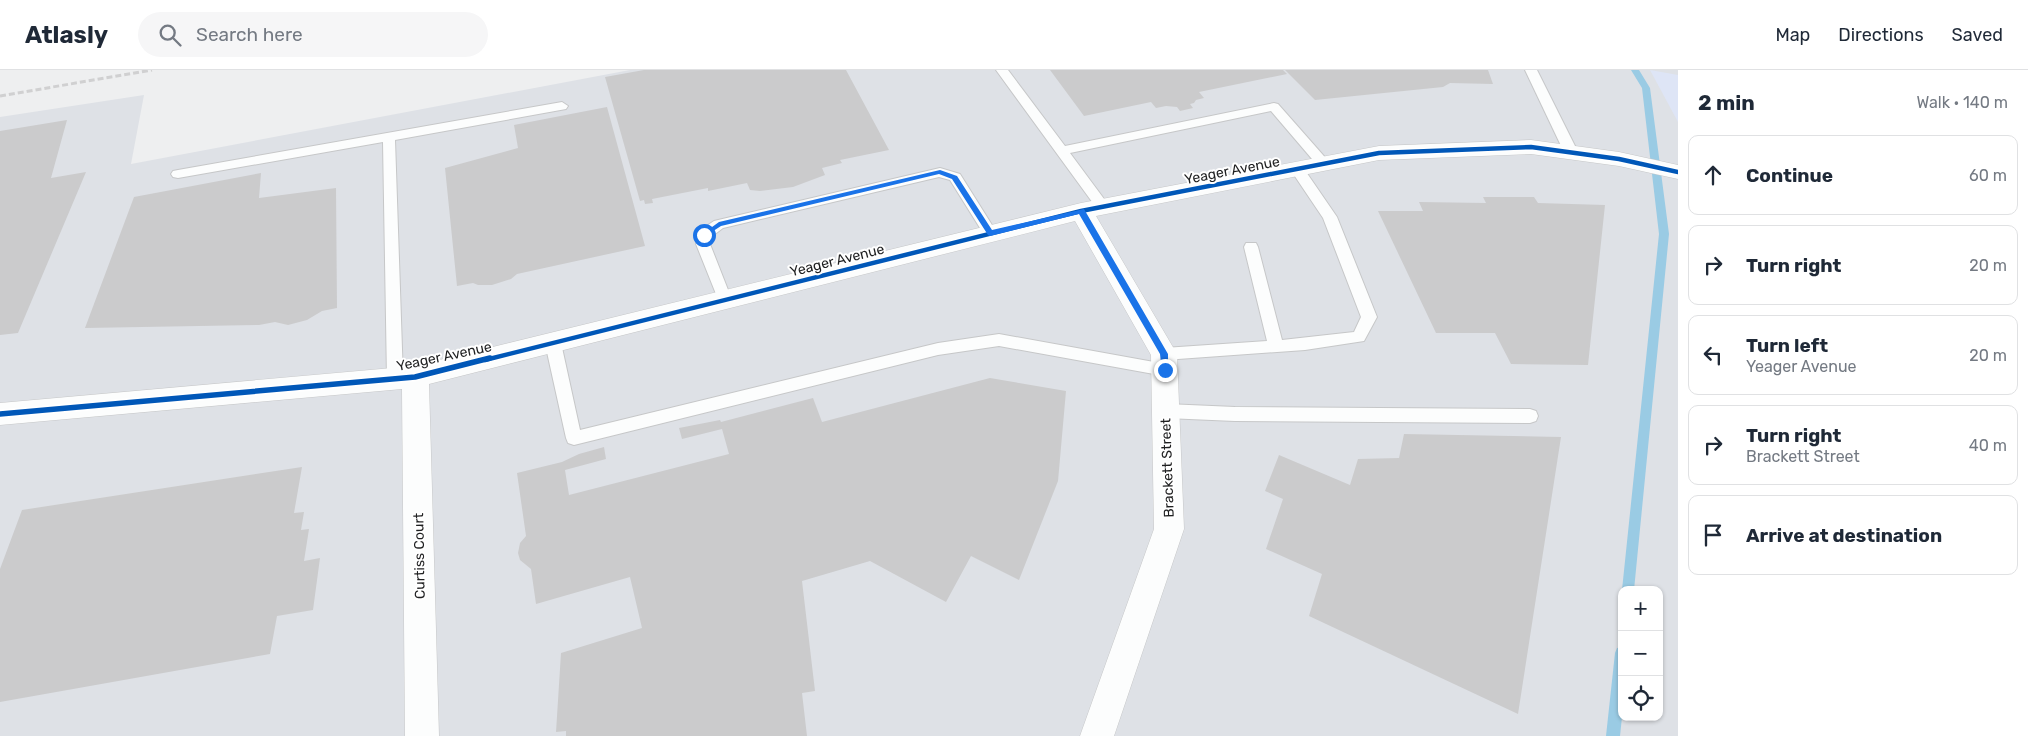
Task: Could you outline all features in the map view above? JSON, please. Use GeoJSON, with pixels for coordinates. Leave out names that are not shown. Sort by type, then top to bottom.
{"type":"FeatureCollection","features":[{"type":"Feature","properties":{"kind":"street","name":"Yeager Avenue"},"geometry":{"type":"LineString","coordinates":[[0,414],[405,378],[1092,209],[1379,153],[1531,147],[1619,159],[1678,172]]}},
{"type":"Feature","properties":{"kind":"street","name":"Brackett Street"},"geometry":{"type":"LineString","coordinates":[[1092,209],[1164,362],[1169,529],[1097,736]]}},
{"type":"Feature","properties":{"kind":"street","name":"Curtiss Court"},"geometry":{"type":"LineString","coordinates":[[405,378],[422,736]]}},
{"type":"Feature","properties":{"kind":"lane"},"geometry":{"type":"LineString","coordinates":[[1002,70],[1062,151],[1092,209]]}},
{"type":"Feature","properties":{"kind":"lane"},"geometry":{"type":"LineString","coordinates":[[1532,70],[1571,152]]}},
{"type":"Feature","properties":{"kind":"lane"},"geometry":{"type":"LineString","coordinates":[[178,174],[562,106]]}},
{"type":"Feature","properties":{"kind":"lane"},"geometry":{"type":"LineString","coordinates":[[1062,151],[1274,107],[1324,164]]}},
{"type":"Feature","properties":{"kind":"lane"},"geometry":{"type":"LineString","coordinates":[[389,138],[405,378]]}},
{"type":"Feature","properties":{"kind":"lane"},"geometry":{"type":"LineString","coordinates":[[553,343],[574,438],[938,349],[999,340],[1164,362],[1276,346],[1359,337],[1369,316],[1330,217],[1297,169]]}},
{"type":"Feature","properties":{"kind":"lane"},"geometry":{"type":"LineString","coordinates":[[725,300],[704,244],[704,235],[719,224],[940,172],[955,177],[990,233]]}},
{"type":"Feature","properties":{"kind":"lane"},"geometry":{"type":"LineString","coordinates":[[1251,247],[1276,346]]}},
{"type":"Feature","properties":{"kind":"lane"},"geometry":{"type":"LineString","coordinates":[[1166,411],[1245,414],[1530,416]]}},
{"type":"Feature","properties":{"kind":"shaded area"},"geometry":{"type":"Polygon","coordinates":[[[630,70],[1678,70],[1678,736],[0,736],[0,117],[144,95],[131,164],[630,70]]]}},
{"type":"Feature","properties":{"kind":"shaded area"},"geometry":{"type":"Polygon","coordinates":[[[1650,70],[1678,75],[1678,122],[1650,70]]]}},
{"type":"Feature","properties":{"kind":"building"},"geometry":{"type":"Polygon","coordinates":[[[644,70],[846,70],[889,150],[840,160],[842,163],[822,168],[825,175],[793,187],[760,191],[750,190],[747,183],[708,191],[708,188],[652,199],[653,203],[645,204],[644,200],[640,201],[605,77],[644,70]]]}},
{"type":"Feature","properties":{"kind":"building"},"geometry":{"type":"Polygon","coordinates":[[[1050,70],[1283,70],[1287,74],[1199,92],[1204,98],[1190,104],[1193,108],[1180,111],[1177,107],[1166,106],[1156,108],[1151,102],[1084,116],[1050,70]]]}},
{"type":"Feature","properties":{"kind":"building"},"geometry":{"type":"Polygon","coordinates":[[[1285,70],[1488,70],[1493,84],[1450,83],[1443,87],[1315,100],[1285,70]]]}},
{"type":"Feature","properties":{"kind":"building"},"geometry":{"type":"Polygon","coordinates":[[[607,107],[645,246],[517,274],[511,279],[492,285],[473,283],[457,286],[445,168],[518,148],[514,125],[607,107]]]}},
{"type":"Feature","properties":{"kind":"building"},"geometry":{"type":"Polygon","coordinates":[[[67,120],[51,178],[86,172],[18,333],[0,335],[0,131],[67,120]]]}},
{"type":"Feature","properties":{"kind":"building"},"geometry":{"type":"Polygon","coordinates":[[[261,173],[259,198],[336,188],[337,308],[322,311],[307,320],[288,325],[275,322],[259,325],[85,328],[134,197],[261,173]]]}},
{"type":"Feature","properties":{"kind":"building"},"geometry":{"type":"Polygon","coordinates":[[[1483,197],[1534,197],[1538,203],[1605,205],[1588,365],[1511,364],[1495,333],[1436,333],[1378,211],[1423,211],[1419,202],[1486,203],[1483,197]]]}},
{"type":"Feature","properties":{"kind":"building"},"geometry":{"type":"Polygon","coordinates":[[[990,378],[1066,391],[1058,481],[1019,580],[971,556],[946,602],[870,561],[802,581],[815,691],[802,693],[807,736],[566,736],[566,731],[556,732],[561,653],[642,628],[630,577],[536,604],[531,569],[520,560],[518,553],[520,543],[526,536],[517,473],[562,462],[579,454],[604,447],[606,459],[565,470],[569,495],[729,454],[722,429],[682,439],[679,428],[720,420],[721,422],[813,398],[822,422],[990,378]]]}},
{"type":"Feature","properties":{"kind":"building"},"geometry":{"type":"Polygon","coordinates":[[[1404,434],[1561,437],[1518,714],[1309,616],[1322,574],[1266,549],[1283,499],[1265,491],[1279,455],[1350,485],[1358,459],[1399,458],[1404,434]]]}},
{"type":"Feature","properties":{"kind":"building"},"geometry":{"type":"Polygon","coordinates":[[[302,467],[294,513],[304,512],[301,530],[309,529],[304,561],[320,558],[313,610],[277,616],[270,654],[0,702],[0,569],[22,510],[302,467]]]}},
{"type":"Feature","properties":{"kind":"waterway"},"geometry":{"type":"LineString","coordinates":[[1628,586],[1664,234],[1646,88],[1635,70]]}},
{"type":"Feature","properties":{"kind":"waterway"},"geometry":{"type":"LineString","coordinates":[[1613,736],[1620,676]]}},
{"type":"Feature","properties":{"kind":"railway"},"geometry":{"type":"LineString","coordinates":[[0,96],[152,70]]}},
{"type":"Feature","properties":{"kind":"cycle path"},"geometry":{"type":"LineString","coordinates":[[0,414],[415,377],[1081,211],[1379,153],[1531,147],[1619,159],[1678,172]]}},
{"type":"Feature","properties":{"kind":"route"},"geometry":{"type":"LineString","coordinates":[[704,235],[719,224],[940,172],[955,177],[990,233],[1081,211],[1164,354],[1165,370]]}}]}
